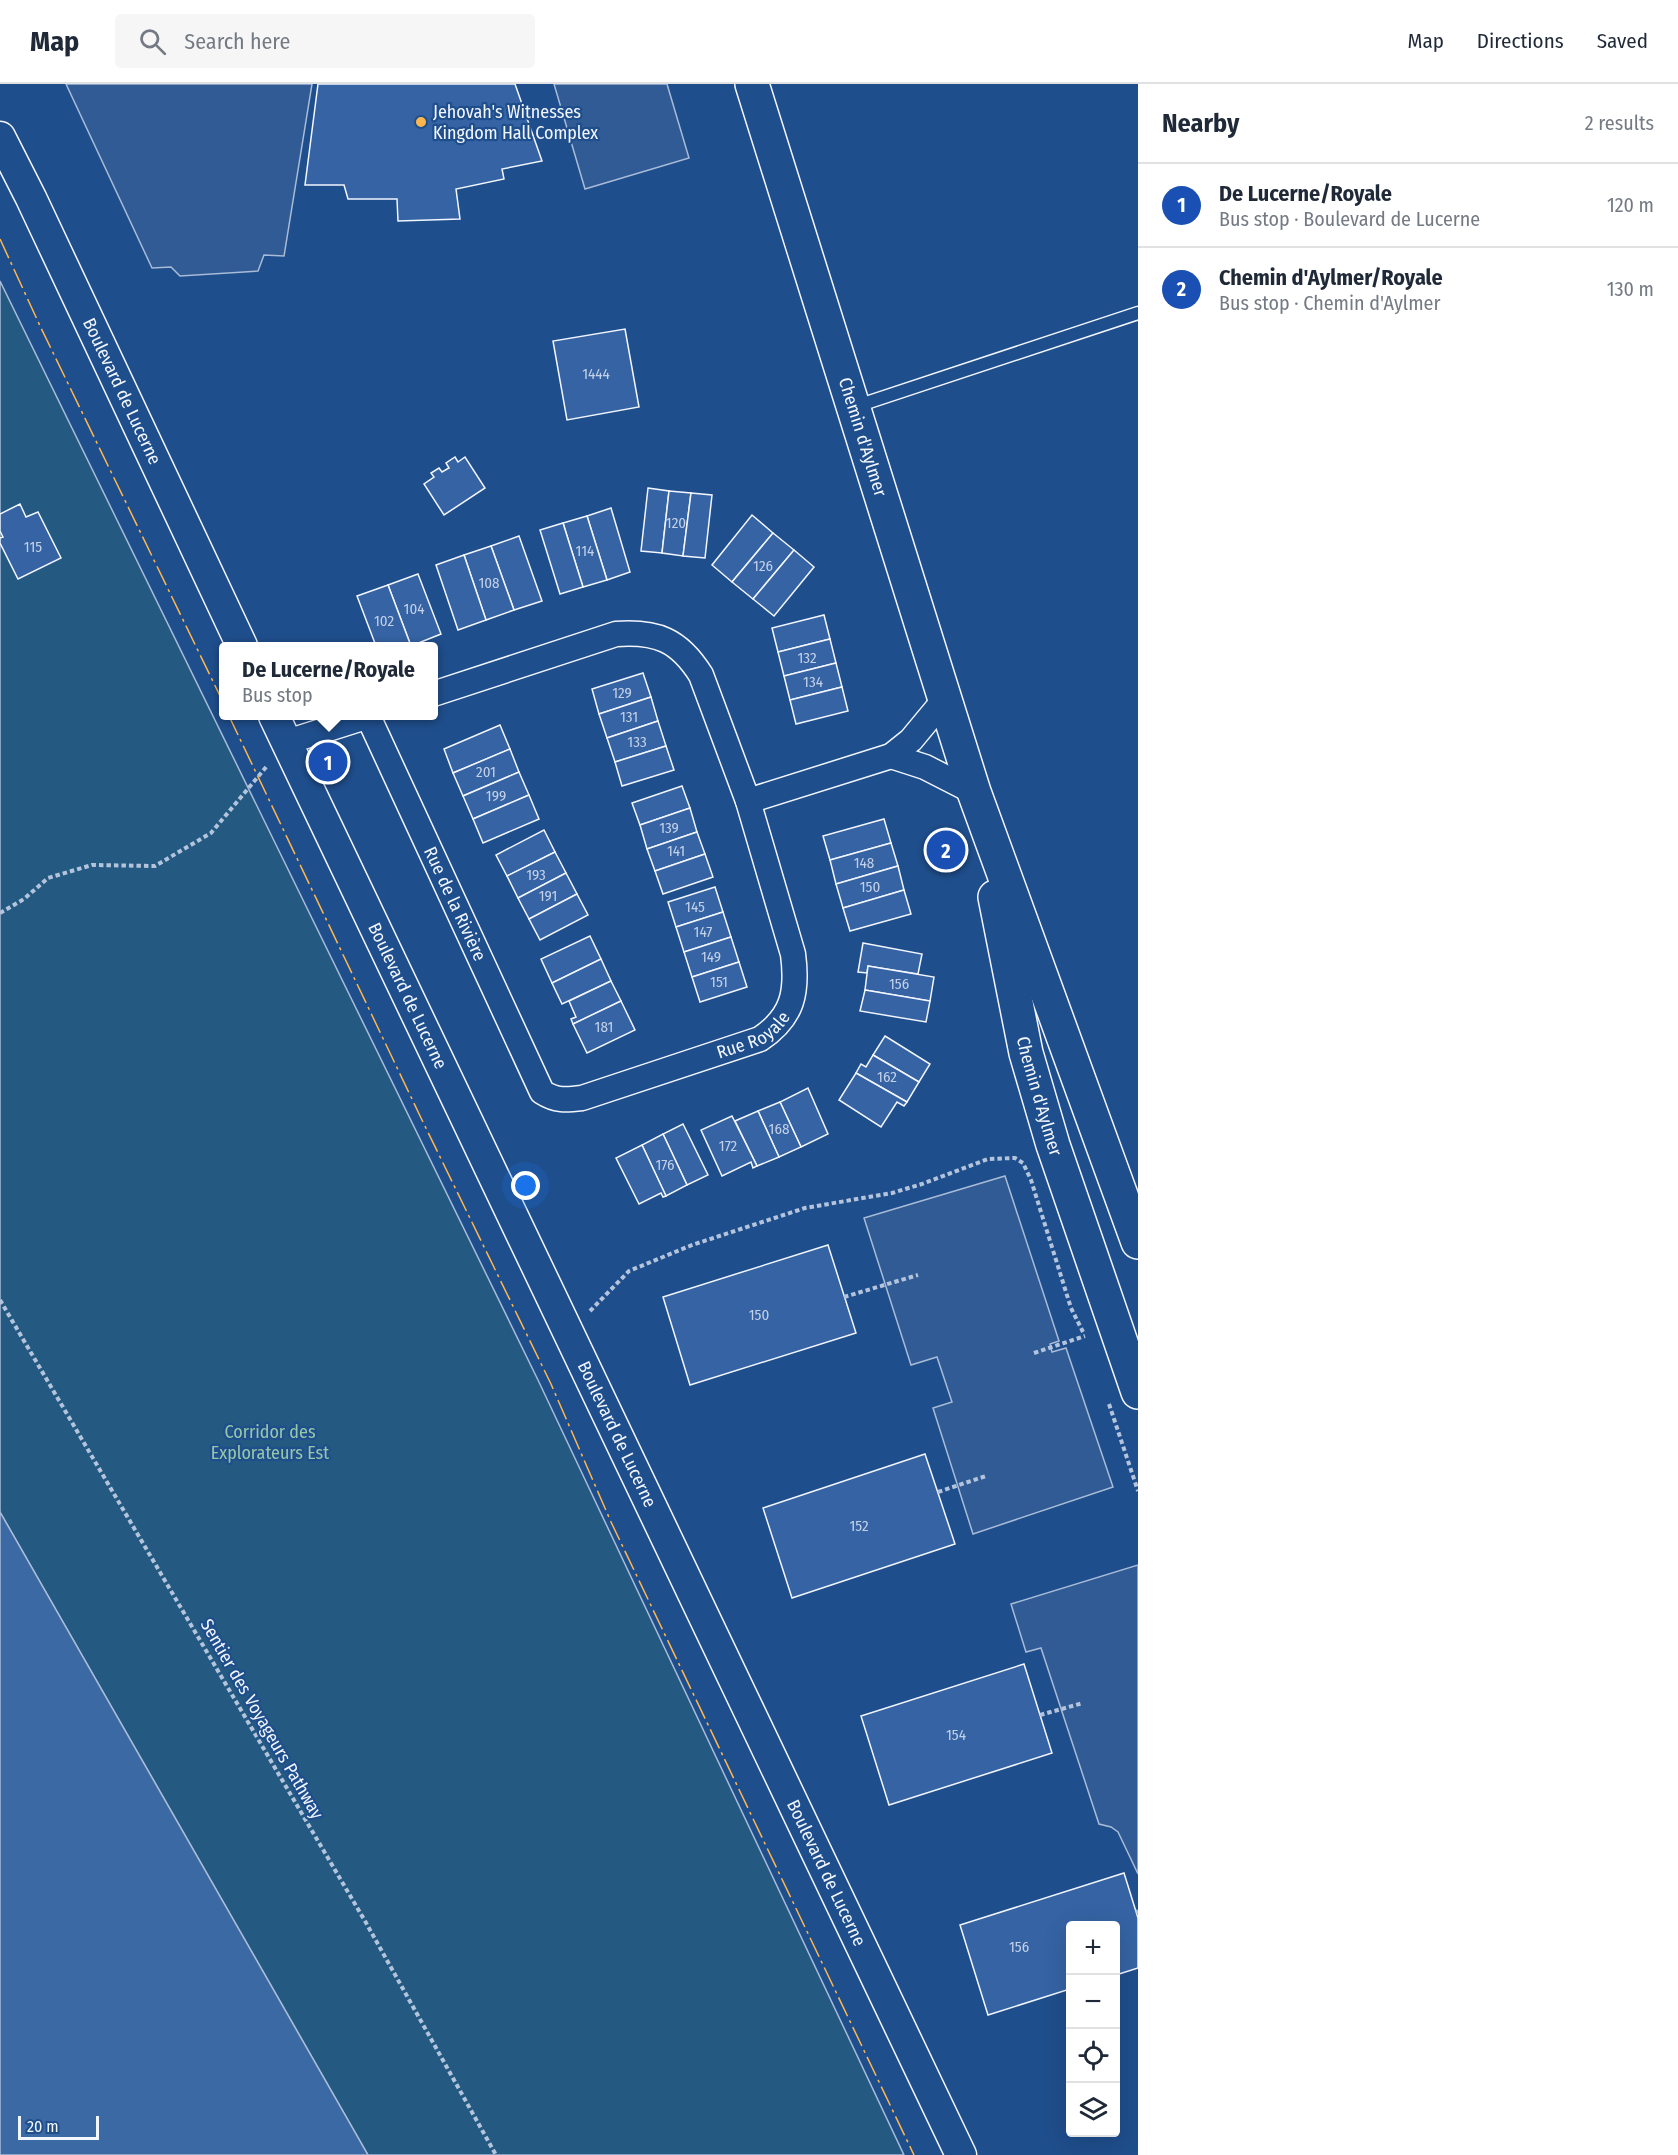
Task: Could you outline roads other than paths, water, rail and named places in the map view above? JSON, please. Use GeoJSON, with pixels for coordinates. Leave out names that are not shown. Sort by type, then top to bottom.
{"type":"FeatureCollection","features":[{"type":"Feature","properties":{"kind":"main road","name":"Chemin d'Aylmer"},"geometry":{"type":"LineString","coordinates":[[752,84],[974,792],[1138,1242]]}},
{"type":"Feature","properties":{"kind":"main road","name":"Chemin d'Aylmer"},"geometry":{"type":"LineString","coordinates":[[974,792],[1026,1053],[1123,1397]]}},
{"type":"Feature","properties":{"kind":"street","name":"Boulevard de Lucerne"},"geometry":{"type":"LineString","coordinates":[[0,138],[31,198],[240,642]]}},
{"type":"Feature","properties":{"kind":"street","name":"Rue Royale"},"geometry":{"type":"LineString","coordinates":[[438,692],[616,634],[638,632],[675,643],[690,657],[701,675],[748,801],[793,954],[796,976],[794,995],[786,1015],[775,1029],[760,1039],[582,1098],[554,1099],[542,1092]]}},
{"type":"Feature","properties":{"kind":"street"},"geometry":{"type":"LineString","coordinates":[[748,801],[891,756],[910,740],[945,699]]}},
{"type":"Feature","properties":{"kind":"street","name":"Boulevard de Lucerne"},"geometry":{"type":"LineString","coordinates":[[276,720],[961,2155]]}},
{"type":"Feature","properties":{"kind":"street"},"geometry":{"type":"LineString","coordinates":[[287,742],[356,720]]}},
{"type":"Feature","properties":{"kind":"street","name":"Rue de la Rivière"},"geometry":{"type":"LineString","coordinates":[[370,720],[542,1092]]}},
{"type":"Feature","properties":{"kind":"street"},"geometry":{"type":"LineString","coordinates":[[891,756],[925,766],[974,792]]}},
{"type":"Feature","properties":{"kind":"lane"},"geometry":{"type":"LineString","coordinates":[[854,408],[1138,313]]}},
{"type":"Feature","properties":{"kind":"place","name":"Jehovah's Witnesses Kingdom Hall Complex"},"geometry":{"type":"Point","coordinates":[421,122]}},
{"type":"Feature","properties":{"kind":"place","name":"De Lucerne/Royale"},"geometry":{"type":"Point","coordinates":[328,762]}},
{"type":"Feature","properties":{"kind":"place","name":"Chemin d'Aylmer/Royale"},"geometry":{"type":"Point","coordinates":[946,850]}},
{"type":"Feature","properties":{"kind":"park label","name":"Corridor des Explorateurs Est"},"geometry":{"type":"Point","coordinates":[270,1442]}}]}
